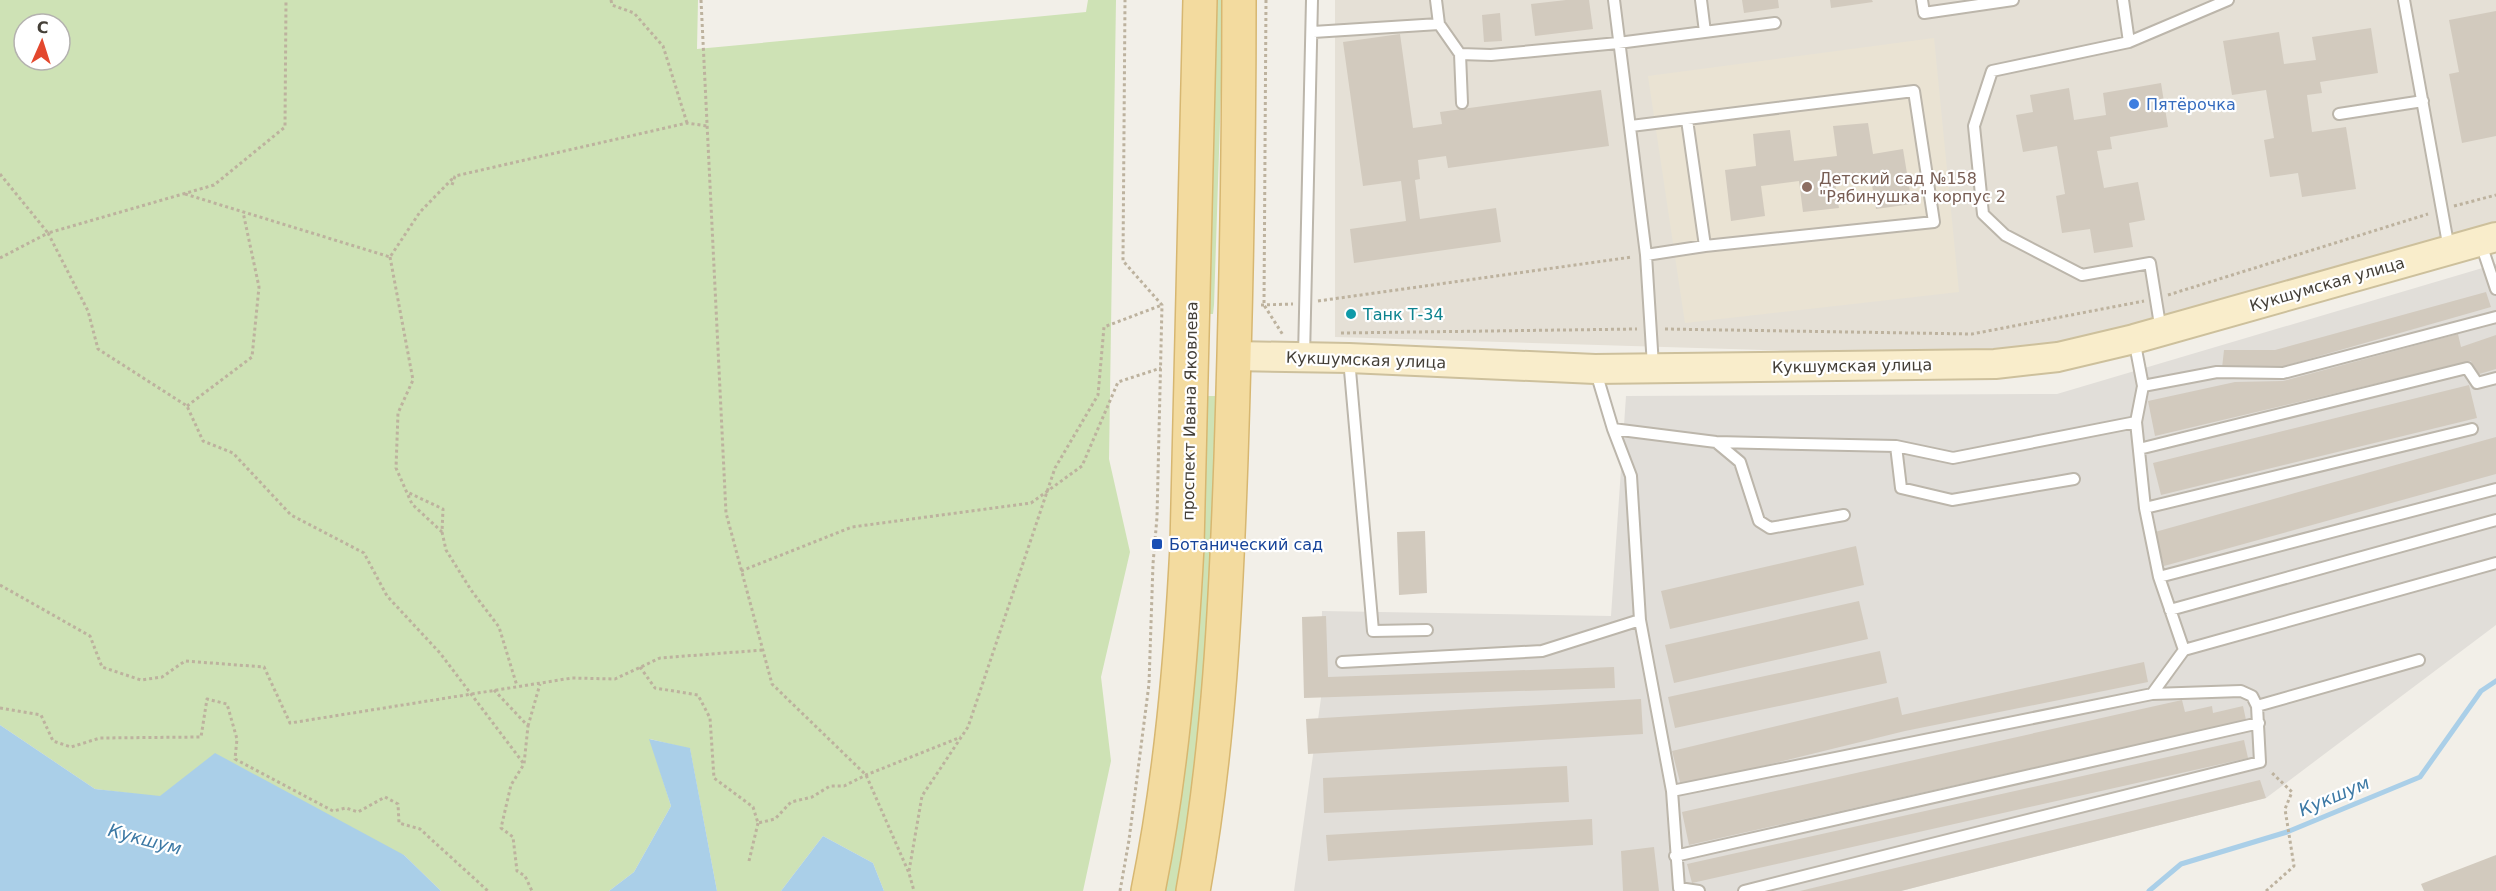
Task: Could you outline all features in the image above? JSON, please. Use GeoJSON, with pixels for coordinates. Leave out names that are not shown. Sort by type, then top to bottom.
{"type":"FeatureCollection","features":[{"type":"Feature","properties":{"kind":"main road","name":"проспект Ивана Яковлева"},"geometry":{"type":"LineString","coordinates":[[1148,891],[1157,847],[1175,714],[1182,634],[1187,546],[1176,362],[1200,0]]}},
{"type":"Feature","properties":{"kind":"main road"},"geometry":{"type":"LineString","coordinates":[[1193,891],[1213,745],[1226,590],[1239,174],[1239,0]]}},
{"type":"Feature","properties":{"kind":"main road","name":"Кукшумская улица"},"geometry":{"type":"LineString","coordinates":[[1176,362],[1234,356]]}},
{"type":"Feature","properties":{"kind":"street","name":"Кукшумская улица"},"geometry":{"type":"LineString","coordinates":[[1234,356],[1305,345],[1345,346],[1595,369],[1995,364],[2058,357],[2134,339],[2488,239]]}},
{"type":"Feature","properties":{"kind":"lane"},"geometry":{"type":"LineString","coordinates":[[1305,345],[1312,0]]}},
{"type":"Feature","properties":{"kind":"lane"},"geometry":{"type":"LineString","coordinates":[[1436,0],[1438,24],[1460,54],[1462,102]]}},
{"type":"Feature","properties":{"kind":"lane"},"geometry":{"type":"LineString","coordinates":[[1614,0],[1646,255],[1653,370]]}},
{"type":"Feature","properties":{"kind":"lane"},"geometry":{"type":"LineString","coordinates":[[1701,0],[1705,32]]}},
{"type":"Feature","properties":{"kind":"lane"},"geometry":{"type":"LineString","coordinates":[[1922,0],[1924,13],[2013,0]]}},
{"type":"Feature","properties":{"kind":"lane"},"geometry":{"type":"LineString","coordinates":[[2123,0],[2129,42]]}},
{"type":"Feature","properties":{"kind":"lane"},"geometry":{"type":"LineString","coordinates":[[2161,331],[2150,263],[2082,274],[2005,235],[1983,214],[1974,126],[1992,71],[2129,42],[2228,0]]}},
{"type":"Feature","properties":{"kind":"lane"},"geometry":{"type":"LineString","coordinates":[[2404,0],[2449,249]]}},
{"type":"Feature","properties":{"kind":"lane"},"geometry":{"type":"LineString","coordinates":[[1460,54],[1491,55],[1618,43],[1775,23]]}},
{"type":"Feature","properties":{"kind":"lane"},"geometry":{"type":"LineString","coordinates":[[1312,32],[1438,24]]}},
{"type":"Feature","properties":{"kind":"lane"},"geometry":{"type":"LineString","coordinates":[[1631,126],[1914,91],[1934,222],[1705,246],[1646,255]]}},
{"type":"Feature","properties":{"kind":"lane"},"geometry":{"type":"LineString","coordinates":[[2339,114],[2423,101]]}},
{"type":"Feature","properties":{"kind":"lane"},"geometry":{"type":"LineString","coordinates":[[1687,120],[1705,246]]}},
{"type":"Feature","properties":{"kind":"lane"},"geometry":{"type":"LineString","coordinates":[[2488,239],[2496,289]]}},
{"type":"Feature","properties":{"kind":"lane"},"geometry":{"type":"LineString","coordinates":[[2143,386],[2217,372],[2283,373],[2496,317]]}},
{"type":"Feature","properties":{"kind":"lane"},"geometry":{"type":"LineString","coordinates":[[2134,339],[2143,386],[2136,422],[2145,508],[2159,577],[2184,650]]}},
{"type":"Feature","properties":{"kind":"lane"},"geometry":{"type":"LineString","coordinates":[[1345,346],[1373,631],[1427,630]]}},
{"type":"Feature","properties":{"kind":"lane"},"geometry":{"type":"LineString","coordinates":[[2139,449],[2467,368],[2477,383],[2496,378]]}},
{"type":"Feature","properties":{"kind":"lane"},"geometry":{"type":"LineString","coordinates":[[1595,369],[1613,429],[1631,477],[1640,620],[1672,791],[1679,888],[1700,891]]}},
{"type":"Feature","properties":{"kind":"lane"},"geometry":{"type":"LineString","coordinates":[[1613,429],[1716,442],[1896,446],[1953,458],[2136,422]]}},
{"type":"Feature","properties":{"kind":"lane"},"geometry":{"type":"LineString","coordinates":[[2145,508],[2472,429]]}},
{"type":"Feature","properties":{"kind":"lane"},"geometry":{"type":"LineString","coordinates":[[1716,442],[1740,462],[1760,521],[1770,528],[1844,515]]}},
{"type":"Feature","properties":{"kind":"lane"},"geometry":{"type":"LineString","coordinates":[[1896,446],[1901,488],[1952,500],[2073,480]]}},
{"type":"Feature","properties":{"kind":"lane"},"geometry":{"type":"LineString","coordinates":[[2159,577],[2496,489]]}},
{"type":"Feature","properties":{"kind":"lane"},"geometry":{"type":"LineString","coordinates":[[2169,610],[2496,520]]}},
{"type":"Feature","properties":{"kind":"lane"},"geometry":{"type":"LineString","coordinates":[[2152,694],[2184,650],[2496,563]]}},
{"type":"Feature","properties":{"kind":"lane"},"geometry":{"type":"LineString","coordinates":[[1342,662],[1542,651],[1640,620]]}},
{"type":"Feature","properties":{"kind":"lane"},"geometry":{"type":"LineString","coordinates":[[2257,706],[2419,660]]}},
{"type":"Feature","properties":{"kind":"lane"},"geometry":{"type":"LineString","coordinates":[[1672,791],[2152,694],[2241,692],[2252,696],[2257,706],[2260,762],[1744,891]]}},
{"type":"Feature","properties":{"kind":"lane"},"geometry":{"type":"LineString","coordinates":[[1675,856],[2259,723]]}},
{"type":"Feature","properties":{"kind":"path"},"geometry":{"type":"LineString","coordinates":[[0,258],[48,233],[214,185],[285,127],[286,0]]}},
{"type":"Feature","properties":{"kind":"path"},"geometry":{"type":"LineString","coordinates":[[611,0],[612,5],[634,13],[663,46],[687,123]]}},
{"type":"Feature","properties":{"kind":"path"},"geometry":{"type":"LineString","coordinates":[[701,0],[726,513],[772,684],[866,775],[909,873],[914,891]]}},
{"type":"Feature","properties":{"kind":"path"},"geometry":{"type":"LineString","coordinates":[[1120,891],[1129,840],[1149,684],[1176,362],[1162,305],[1123,261],[1125,0]]}},
{"type":"Feature","properties":{"kind":"path"},"geometry":{"type":"LineString","coordinates":[[1266,0],[1264,305],[1283,335],[1305,345]]}},
{"type":"Feature","properties":{"kind":"path"},"geometry":{"type":"LineString","coordinates":[[442,532],[412,504],[396,468],[398,413],[413,380],[390,257],[420,212],[455,176],[687,123],[707,126]]}},
{"type":"Feature","properties":{"kind":"path"},"geometry":{"type":"LineString","coordinates":[[0,174],[48,233],[88,311],[98,348],[188,406],[203,441],[233,453],[291,515],[364,553],[387,596],[440,652],[524,764]]}},
{"type":"Feature","properties":{"kind":"path"},"geometry":{"type":"LineString","coordinates":[[452,185],[455,176]]}},
{"type":"Feature","properties":{"kind":"path"},"geometry":{"type":"LineString","coordinates":[[184,194],[390,257]]}},
{"type":"Feature","properties":{"kind":"path"},"geometry":{"type":"LineString","coordinates":[[1345,346],[1652,329],[1972,334],[2156,299],[2443,209],[2496,195]]}},
{"type":"Feature","properties":{"kind":"path"},"geometry":{"type":"LineString","coordinates":[[188,406],[252,357],[259,287],[243,212]]}},
{"type":"Feature","properties":{"kind":"path"},"geometry":{"type":"LineString","coordinates":[[1264,305],[1305,303],[1646,255]]}},
{"type":"Feature","properties":{"kind":"path"},"geometry":{"type":"LineString","coordinates":[[909,873],[922,796],[968,727],[1055,468],[1098,395],[1104,327],[1162,305]]}},
{"type":"Feature","properties":{"kind":"path"},"geometry":{"type":"LineString","coordinates":[[741,571],[852,527],[1031,503],[1082,466],[1119,382],[1176,362]]}},
{"type":"Feature","properties":{"kind":"path"},"geometry":{"type":"LineString","coordinates":[[407,492],[443,509],[442,532],[446,550],[471,590],[499,627],[517,687]]}},
{"type":"Feature","properties":{"kind":"path"},"geometry":{"type":"LineString","coordinates":[[0,585],[90,636],[102,667],[141,680],[162,677],[185,661],[264,667],[290,723],[572,678],[615,679],[660,658],[763,651]]}},
{"type":"Feature","properties":{"kind":"path"},"geometry":{"type":"LineString","coordinates":[[640,667],[655,688],[698,695],[710,718],[714,778],[753,807],[758,823],[749,861]]}},
{"type":"Feature","properties":{"kind":"path"},"geometry":{"type":"LineString","coordinates":[[532,891],[525,876],[517,871],[513,837],[501,828],[511,785],[524,764],[528,726],[540,683]]}},
{"type":"Feature","properties":{"kind":"path"},"geometry":{"type":"LineString","coordinates":[[494,690],[528,726]]}},
{"type":"Feature","properties":{"kind":"path"},"geometry":{"type":"LineString","coordinates":[[0,708],[41,716],[53,741],[71,747],[100,738],[201,736],[207,699],[227,704],[237,739],[235,759],[333,811],[346,808],[358,812],[385,797],[398,804],[399,824],[420,829],[488,891]]}},
{"type":"Feature","properties":{"kind":"path"},"geometry":{"type":"LineString","coordinates":[[758,823],[775,819],[791,802],[812,797],[830,786],[844,786],[866,775],[962,738]]}},
{"type":"Feature","properties":{"kind":"path"},"geometry":{"type":"LineString","coordinates":[[2260,762],[2292,792],[2285,809],[2294,866],[2266,891]]}},
{"type":"Feature","properties":{"kind":"shaded area"},"geometry":{"type":"Polygon","coordinates":[[[1335,0],[2496,0],[2496,221],[2054,346],[1964,356],[1335,337],[1335,0]]]}},
{"type":"Feature","properties":{"kind":"shaded area","name":"Детский сад №158 \"Рябинушка\" корпус 2"},"geometry":{"type":"Polygon","coordinates":[[[1934,38],[1959,292],[1685,323],[1648,76],[1934,38]]]}},
{"type":"Feature","properties":{"kind":"shaded area"},"geometry":{"type":"Polygon","coordinates":[[[2496,264],[2496,625],[2266,798],[1901,891],[1294,891],[1321,698],[1322,611],[1611,616],[1626,396],[2057,394],[2496,264]]]}},
{"type":"Feature","properties":{"kind":"green space"},"geometry":{"type":"Polygon","coordinates":[[[0,0],[698,0],[697,49],[1086,12],[1088,0],[1116,0],[1109,459],[1130,552],[1101,677],[1111,761],[1083,891],[884,891],[873,863],[823,836],[781,891],[717,891],[690,749],[650,739],[671,806],[634,872],[609,891],[441,891],[404,855],[160,797],[95,789],[0,725],[0,0]]]}},
{"type":"Feature","properties":{"kind":"green space"},"geometry":{"type":"Polygon","coordinates":[[[1215,0],[1224,0],[1214,305],[1213,314],[1207,314],[1215,0]]]}},
{"type":"Feature","properties":{"kind":"green space"},"geometry":{"type":"Polygon","coordinates":[[[1206,396],[1216,396],[1209,639],[1184,859],[1177,891],[1163,891],[1171,853],[1198,640],[1206,396]]]}},
{"type":"Feature","properties":{"kind":"water"},"geometry":{"type":"Polygon","coordinates":[[[0,725],[95,789],[160,796],[215,753],[404,855],[441,891],[0,891],[0,725]]]}},
{"type":"Feature","properties":{"kind":"water"},"geometry":{"type":"Polygon","coordinates":[[[649,739],[690,748],[717,891],[609,891],[634,872],[671,806],[649,739]]]}},
{"type":"Feature","properties":{"kind":"water"},"geometry":{"type":"Polygon","coordinates":[[[823,836],[873,863],[884,891],[781,891],[823,836]]]}},
{"type":"Feature","properties":{"kind":"building"},"geometry":{"type":"Polygon","coordinates":[[[1589,0],[1593,29],[1535,36],[1531,4],[1589,0]]]}},
{"type":"Feature","properties":{"kind":"building"},"geometry":{"type":"Polygon","coordinates":[[[1742,0],[1778,0],[1779,8],[1744,13],[1742,0]]]}},
{"type":"Feature","properties":{"kind":"building"},"geometry":{"type":"Polygon","coordinates":[[[1830,0],[1872,0],[1873,2],[1831,8],[1830,0]]]}},
{"type":"Feature","properties":{"kind":"building"},"geometry":{"type":"Polygon","coordinates":[[[2496,11],[2496,136],[2462,143],[2449,74],[2459,72],[2449,20],[2496,11]]]}},
{"type":"Feature","properties":{"kind":"building"},"geometry":{"type":"Polygon","coordinates":[[[1500,13],[1502,41],[1484,42],[1482,15],[1500,13]]]}},
{"type":"Feature","properties":{"kind":"building"},"geometry":{"type":"Polygon","coordinates":[[[2371,28],[2378,73],[2320,82],[2322,93],[2307,95],[2312,132],[2346,127],[2356,189],[2302,197],[2298,173],[2270,177],[2264,140],[2274,138],[2266,90],[2232,95],[2223,41],[2279,32],[2284,64],[2316,60],[2312,37],[2371,28]]]}},
{"type":"Feature","properties":{"kind":"building"},"geometry":{"type":"Polygon","coordinates":[[[1400,34],[1413,128],[1442,124],[1440,112],[1601,90],[1609,146],[1448,168],[1446,156],[1418,160],[1420,179],[1415,180],[1420,219],[1496,208],[1501,242],[1354,263],[1350,229],[1406,221],[1401,181],[1363,186],[1343,42],[1400,34]]]}},
{"type":"Feature","properties":{"kind":"building"},"geometry":{"type":"Polygon","coordinates":[[[2161,83],[2168,127],[2110,137],[2112,149],[2097,151],[2104,188],[2138,182],[2145,220],[2129,223],[2133,247],[2094,253],[2090,229],[2062,233],[2056,196],[2065,194],[2057,146],[2023,152],[2016,115],[2033,112],[2030,95],[2069,88],[2074,120],[2106,115],[2103,93],[2161,83]]]}},
{"type":"Feature","properties":{"kind":"building"},"geometry":{"type":"Polygon","coordinates":[[[1868,123],[1873,154],[1903,149],[1912,204],[1876,209],[1870,173],[1834,177],[1839,208],[1803,212],[1799,181],[1761,186],[1765,216],[1731,221],[1725,170],[1756,166],[1753,134],[1790,130],[1794,161],[1837,156],[1833,126],[1868,123]]]}},
{"type":"Feature","properties":{"kind":"building"},"geometry":{"type":"Polygon","coordinates":[[[2486,292],[2491,307],[2281,367],[2222,368],[2224,350],[2275,350],[2486,292]]]}},
{"type":"Feature","properties":{"kind":"building"},"geometry":{"type":"Polygon","coordinates":[[[2458,334],[2461,347],[2496,335],[2496,369],[2476,375],[2471,361],[2155,436],[2148,401],[2235,382],[2283,381],[2458,334]]]}},
{"type":"Feature","properties":{"kind":"building"},"geometry":{"type":"Polygon","coordinates":[[[2469,385],[2477,418],[2161,495],[2153,463],[2469,385]]]}},
{"type":"Feature","properties":{"kind":"building"},"geometry":{"type":"Polygon","coordinates":[[[2496,437],[2496,474],[2164,566],[2155,532],[2496,437]]]}},
{"type":"Feature","properties":{"kind":"building"},"geometry":{"type":"Polygon","coordinates":[[[1425,531],[1427,593],[1399,595],[1397,532],[1425,531]]]}},
{"type":"Feature","properties":{"kind":"building"},"geometry":{"type":"Polygon","coordinates":[[[1856,546],[1864,585],[1670,629],[1661,591],[1856,546]]]}},
{"type":"Feature","properties":{"kind":"building"},"geometry":{"type":"Polygon","coordinates":[[[1859,601],[1868,639],[1674,683],[1665,645],[1859,601]]]}},
{"type":"Feature","properties":{"kind":"building"},"geometry":{"type":"Polygon","coordinates":[[[1326,616],[1328,677],[1614,667],[1615,688],[1304,698],[1302,617],[1326,616]]]}},
{"type":"Feature","properties":{"kind":"building"},"geometry":{"type":"Polygon","coordinates":[[[1880,651],[1887,683],[1675,728],[1668,697],[1880,651]]]}},
{"type":"Feature","properties":{"kind":"building"},"geometry":{"type":"Polygon","coordinates":[[[2144,662],[2148,682],[1905,731],[1681,786],[1672,751],[1898,697],[1902,715],[2144,662]]]}},
{"type":"Feature","properties":{"kind":"building"},"geometry":{"type":"Polygon","coordinates":[[[1641,699],[1643,734],[1308,754],[1306,719],[1641,699]]]}},
{"type":"Feature","properties":{"kind":"building"},"geometry":{"type":"Polygon","coordinates":[[[2182,700],[2185,712],[2212,706],[2213,713],[2243,706],[2246,720],[1689,845],[1682,812],[2182,700]]]}},
{"type":"Feature","properties":{"kind":"building"},"geometry":{"type":"Polygon","coordinates":[[[2244,740],[2248,758],[1692,883],[1687,864],[2244,740]]]}},
{"type":"Feature","properties":{"kind":"building"},"geometry":{"type":"Polygon","coordinates":[[[1567,766],[1569,802],[1324,813],[1323,778],[1567,766]]]}},
{"type":"Feature","properties":{"kind":"building"},"geometry":{"type":"Polygon","coordinates":[[[2260,780],[2266,798],[1901,891],[1800,891],[2260,780]]]}},
{"type":"Feature","properties":{"kind":"building"},"geometry":{"type":"Polygon","coordinates":[[[1592,819],[1593,845],[1328,861],[1326,835],[1592,819]]]}},
{"type":"Feature","properties":{"kind":"building"},"geometry":{"type":"Polygon","coordinates":[[[1654,847],[1659,891],[1623,891],[1621,851],[1654,847]]]}},
{"type":"Feature","properties":{"kind":"building"},"geometry":{"type":"Polygon","coordinates":[[[2496,855],[2496,891],[2424,891],[2421,884],[2496,855]]]}},
{"type":"Feature","properties":{"kind":"waterway","name":"Кукшум"},"geometry":{"type":"LineString","coordinates":[[2149,891],[2181,864],[2287,832],[2420,777],[2481,691],[2496,681]]}},
{"type":"Feature","properties":{"kind":"place","name":"Пятёрочка"},"geometry":{"type":"Point","coordinates":[2134,104]}},
{"type":"Feature","properties":{"kind":"place","name":"Детский сад №158 \"Рябинушка\" корпус 2"},"geometry":{"type":"Point","coordinates":[1807,187]}},
{"type":"Feature","properties":{"kind":"place","name":"Танк Т-34"},"geometry":{"type":"Point","coordinates":[1351,314]}},
{"type":"Feature","properties":{"kind":"place","name":"Ботанический сад"},"geometry":{"type":"Point","coordinates":[1157,544]}}]}
